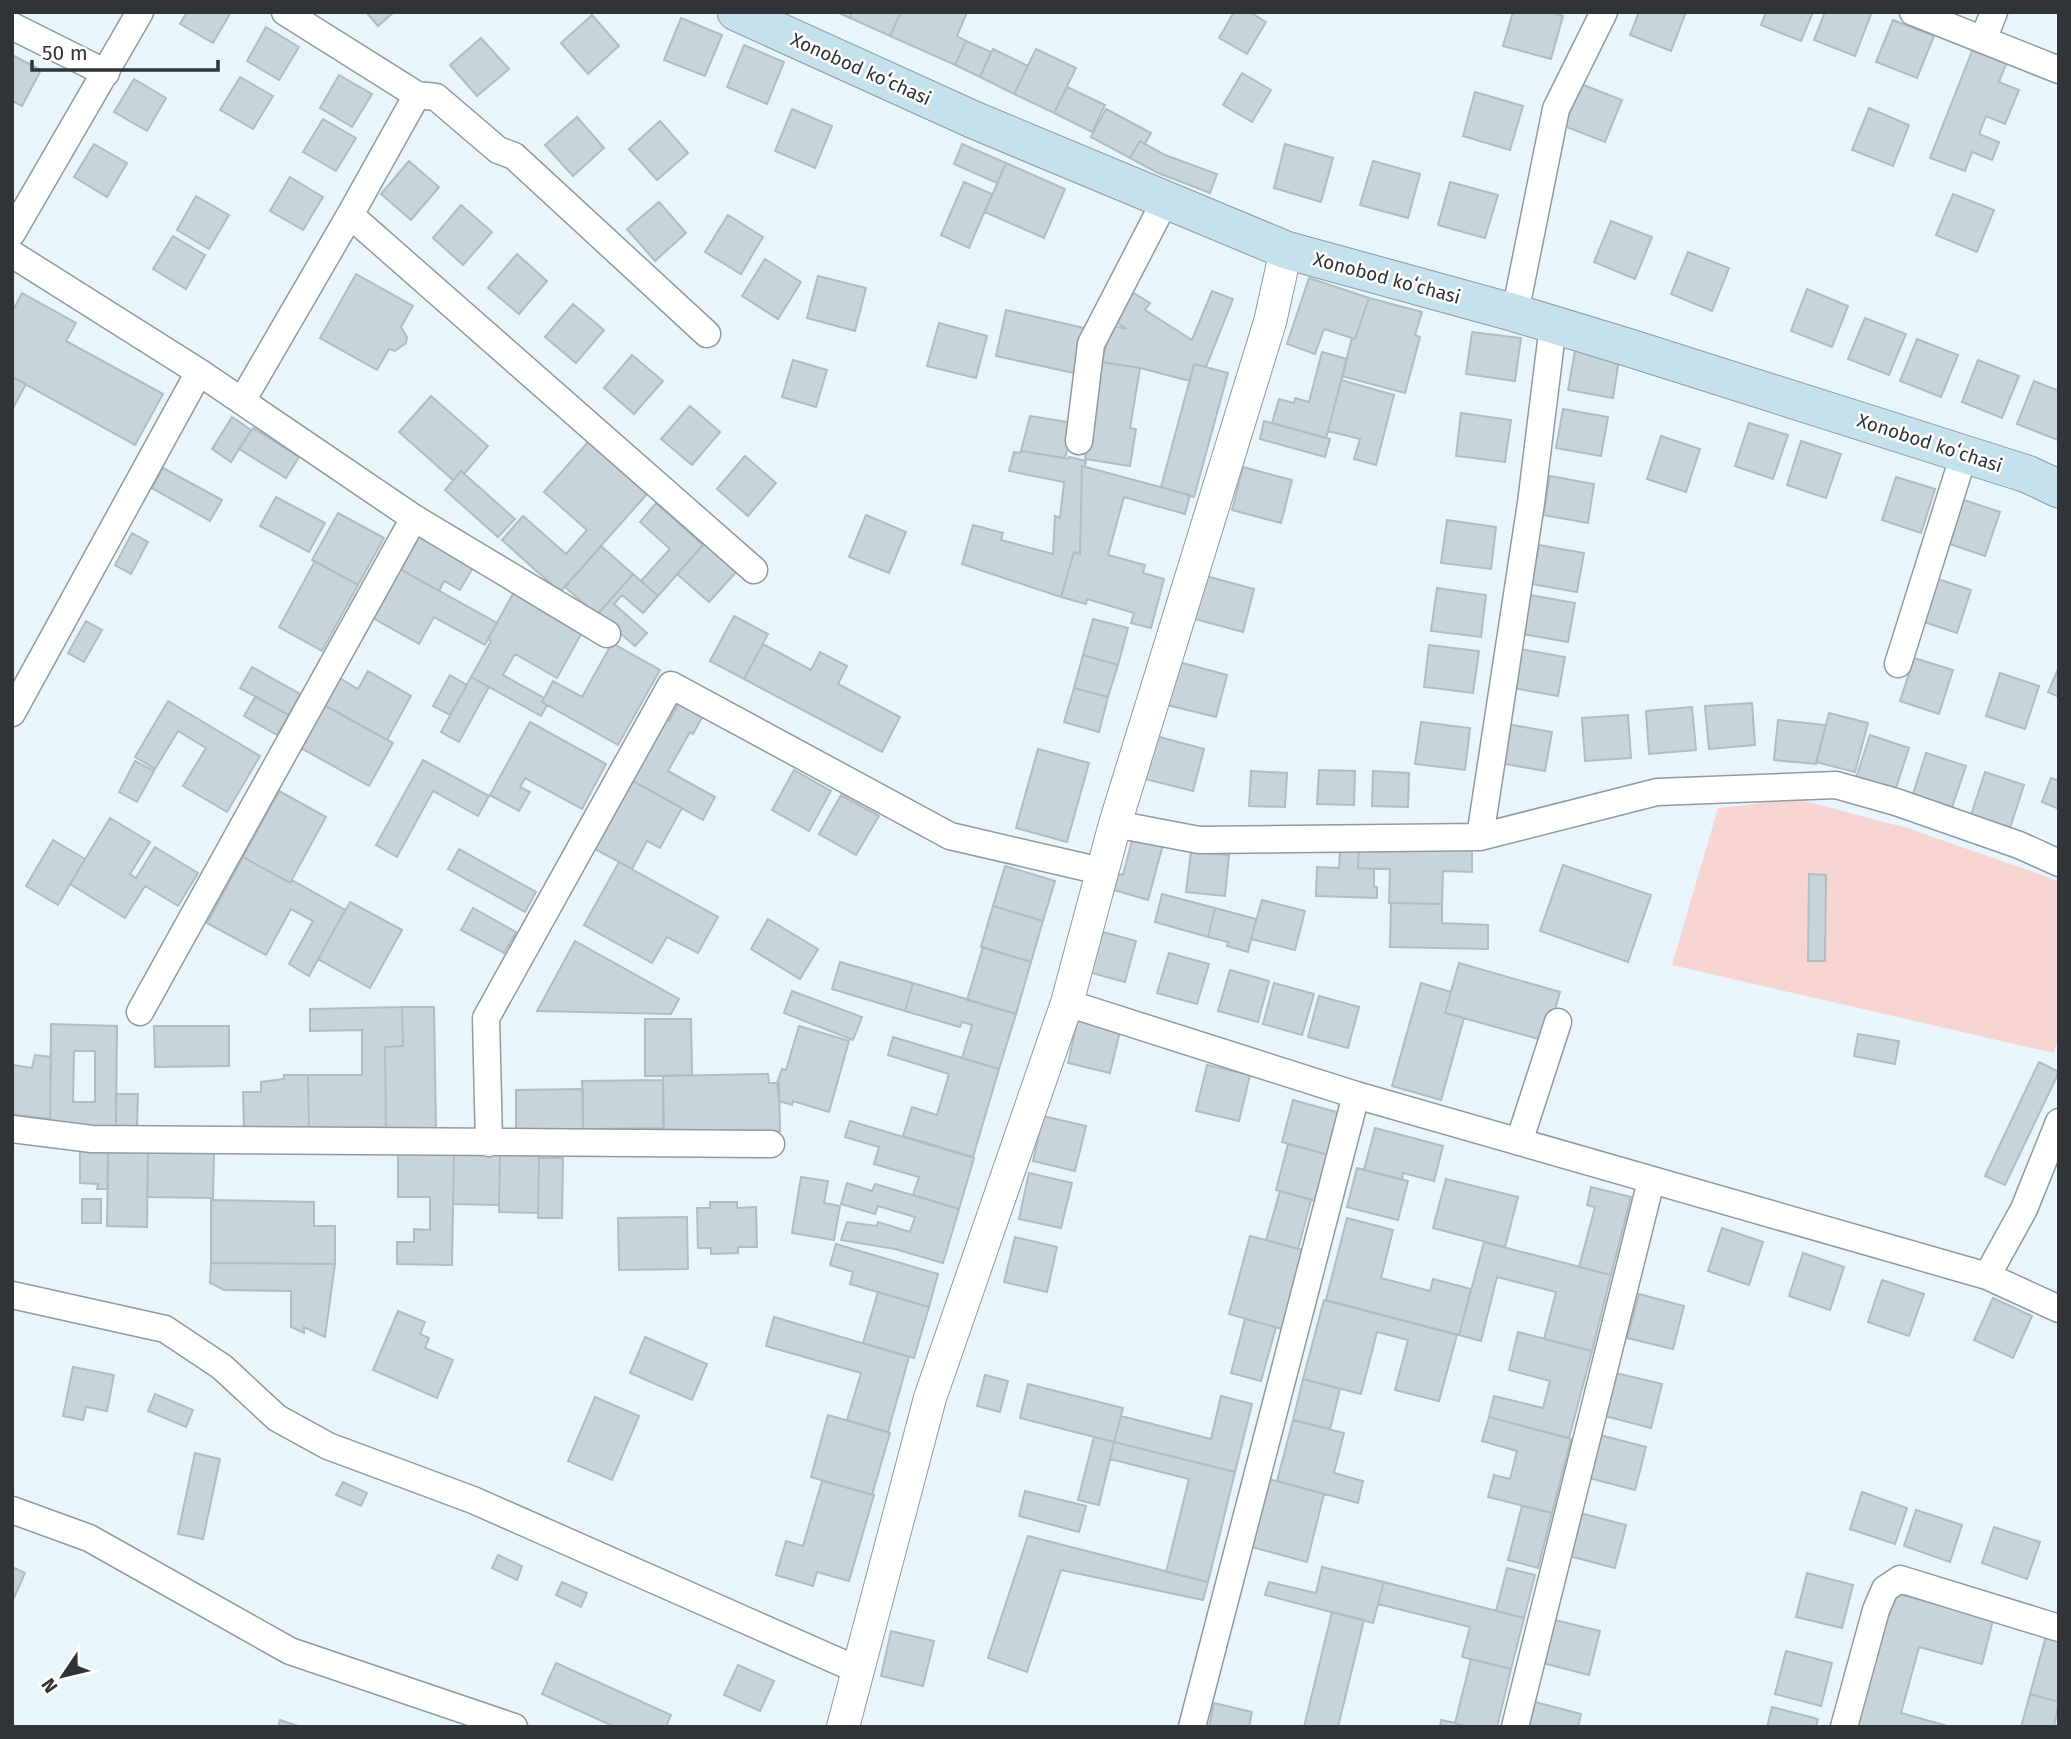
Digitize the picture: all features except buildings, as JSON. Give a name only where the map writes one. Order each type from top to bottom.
[{"type":"main road","name":"Xonobod koʻchasi","points":[[736,12],[974,120],[1286,250],[1553,325],[2027,474],[2059,489]]},
{"type":"street","points":[[12,233],[140,12]]},
{"type":"street","points":[[285,12],[417,95],[436,97],[498,150],[514,156],[707,334]]},
{"type":"street","points":[[1514,313],[1556,109],[1604,12]]},
{"type":"street","points":[[1913,12],[2059,70]]},
{"type":"street","points":[[1983,40],[1994,12]]},
{"type":"street","points":[[12,26],[106,73]]},
{"type":"street","points":[[242,401],[417,95]]},
{"type":"street","points":[[1079,440],[1091,344],[1165,201]]},
{"type":"street","points":[[350,215],[754,570]]},
{"type":"street","points":[[843,1727],[930,1398],[1067,1003],[1115,824],[1270,322],[1286,250]]},
{"type":"street","points":[[12,254],[199,372],[414,518],[607,634]]},
{"type":"street","points":[[1480,837],[1531,503],[1553,325]]},
{"type":"street","points":[[12,713],[199,372]]},
{"type":"street","points":[[1898,664],[1964,454]]},
{"type":"street","points":[[140,1012],[414,518]]},
{"type":"street","points":[[489,1143],[486,1018],[671,685],[950,836],[1101,872]]},
{"type":"street","points":[[1115,824],[1199,840],[1480,837],[1657,792],[1836,785],[1896,802],[2019,845],[2059,863]]},
{"type":"street","points":[[1067,1003],[1356,1095],[1987,1276],[2059,1309]]},
{"type":"street","points":[[1519,1142],[1558,1022]]},
{"type":"street","points":[[1192,1727],[1356,1095]]},
{"type":"street","points":[[1987,1276],[2024,1209],[2059,1122]]},
{"type":"street","points":[[12,1129],[92,1139],[771,1144]]},
{"type":"street","points":[[1515,1727],[1651,1181]]},
{"type":"street","points":[[12,1295],[165,1329],[222,1367],[277,1418],[328,1446],[473,1500],[858,1670]]},
{"type":"street","points":[[12,1510],[89,1538],[290,1651],[514,1727]]},
{"type":"street","points":[[1844,1727],[1876,1610],[1885,1589],[1900,1579],[2059,1628]]},
{"type":"shaded area","points":[[1797,799],[1907,828],[2059,881],[2059,1034],[2054,1053],[1672,965],[1718,808]]}]
